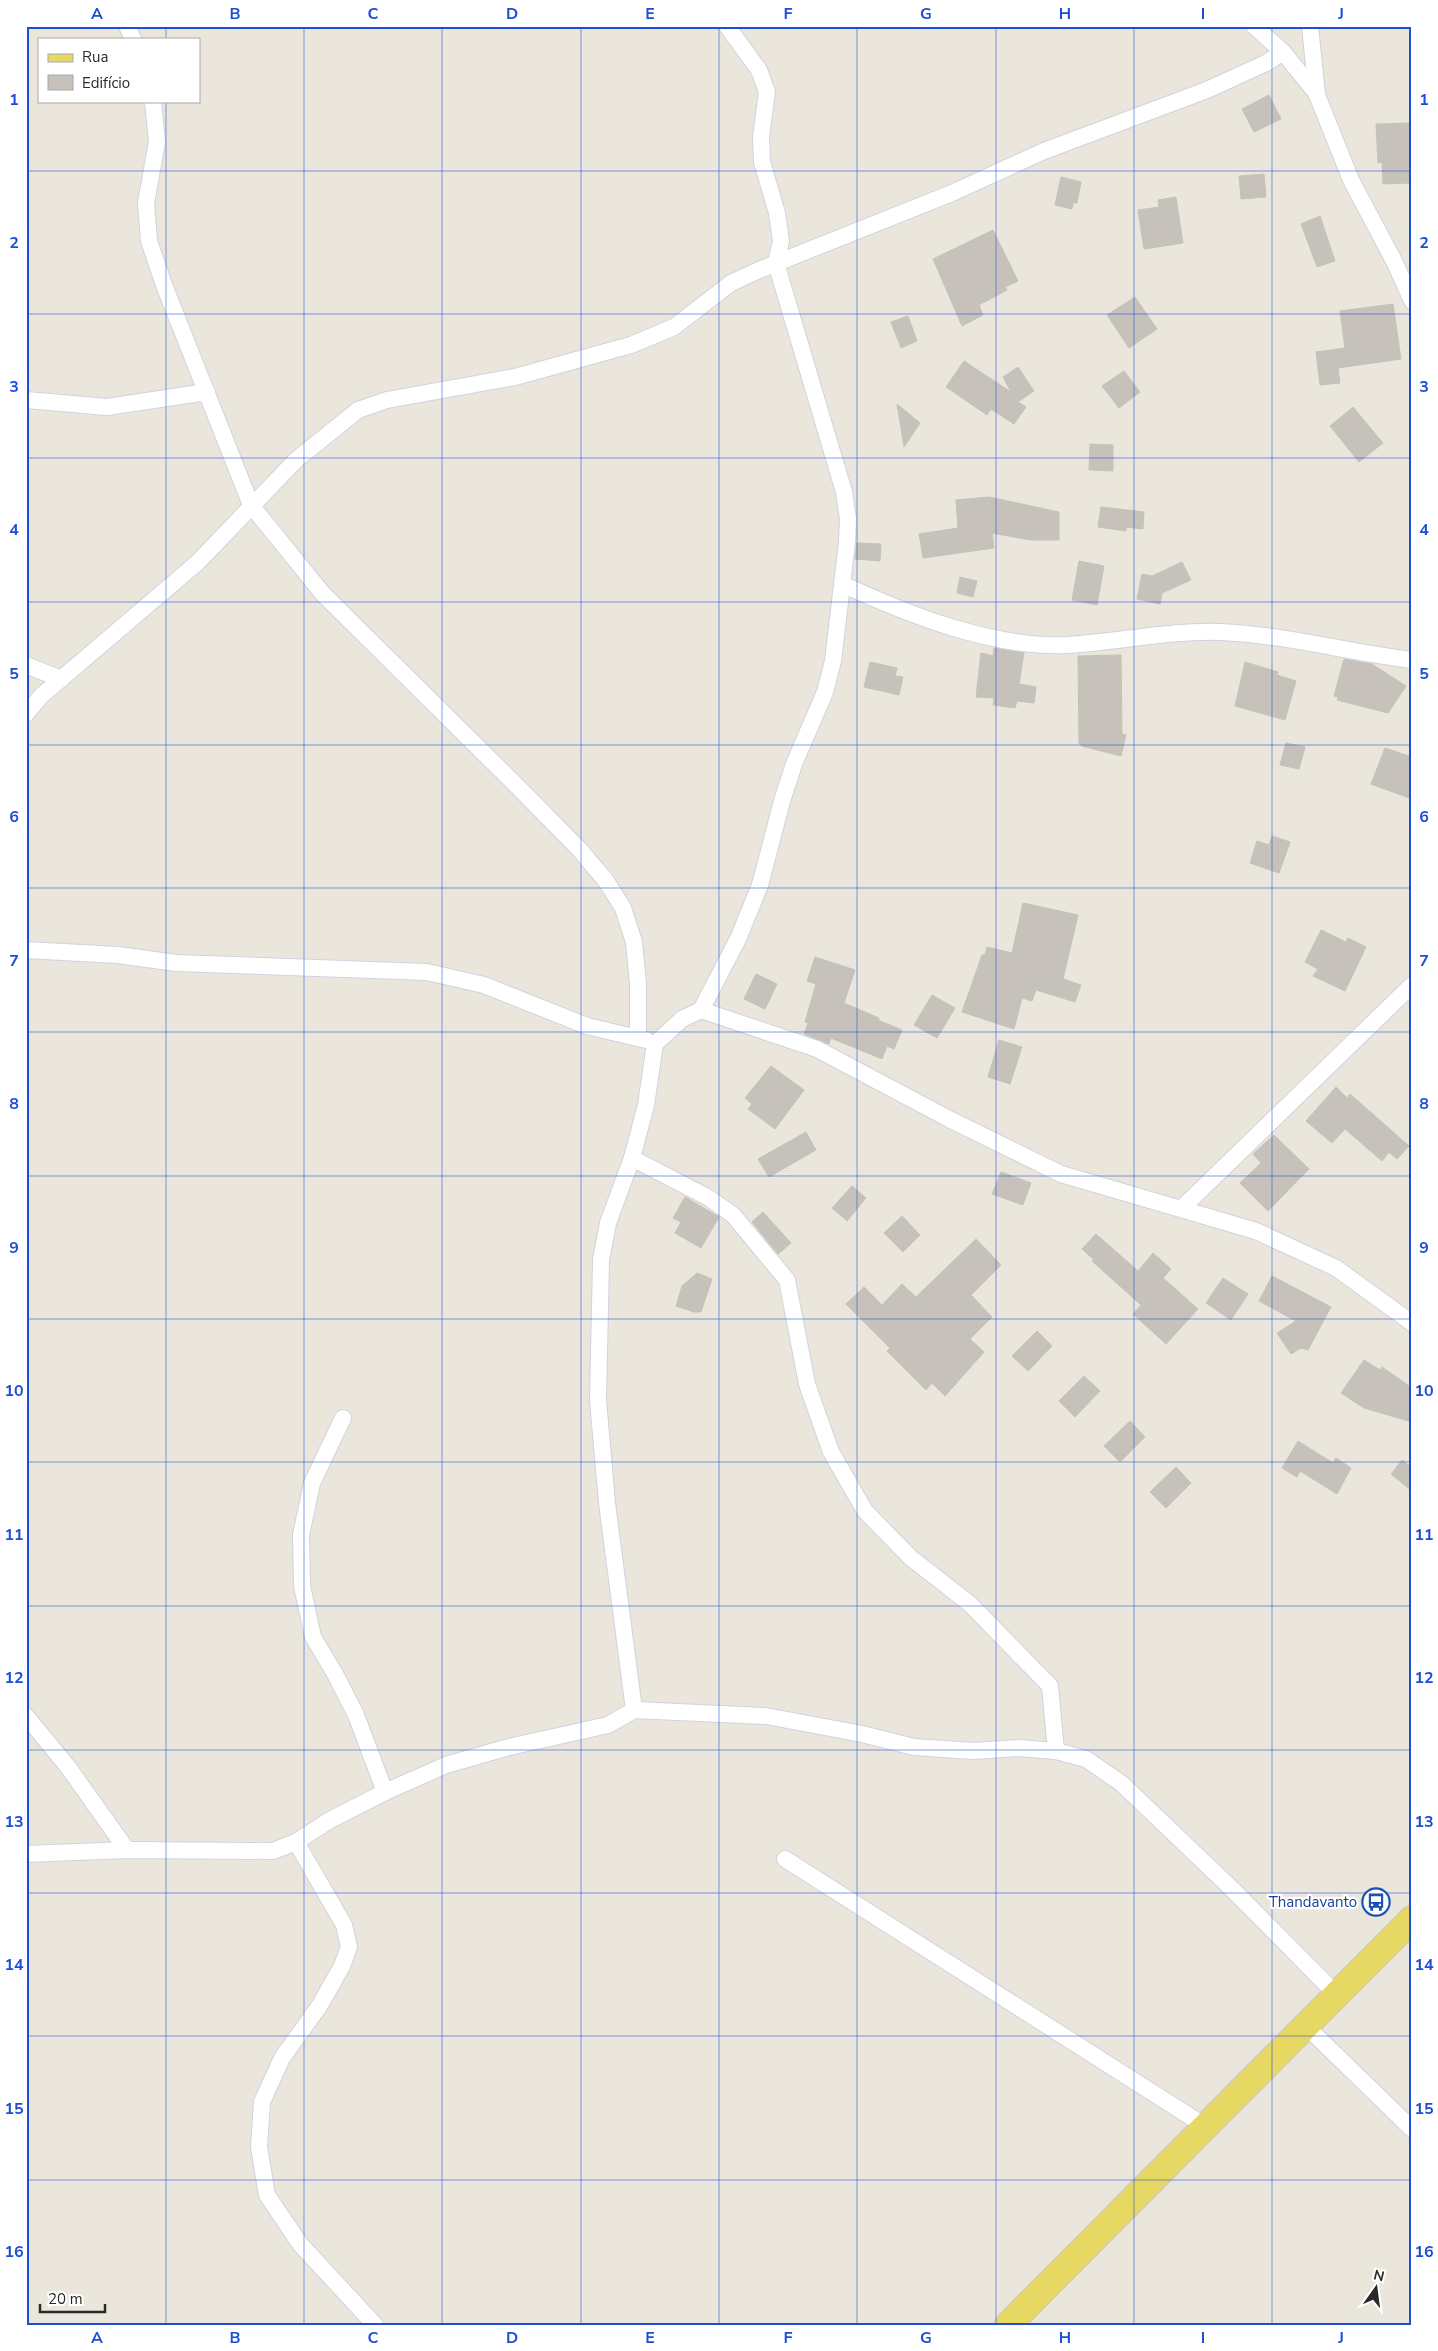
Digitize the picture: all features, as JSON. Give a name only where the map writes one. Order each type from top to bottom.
[{"type":"main road","points":[[1008,2325],[1412,1919]]},
{"type":"street","points":[[127,26],[133,38]]},
{"type":"street","points":[[634,1710],[607,1503],[598,1400],[601,1260],[608,1222],[632,1158],[646,1105],[655,1044],[682,1020],[701,1010],[738,939],[760,885],[782,801],[794,764],[824,692],[833,661],[848,519],[844,492],[776,263],[781,241],[777,213],[762,162],[761,137],[767,92],[759,70],[726,26]]},
{"type":"street","points":[[1254,26],[1283,52],[1317,94]]},
{"type":"street","points":[[1310,26],[1317,94],[1351,180],[1395,263],[1412,301]]},
{"type":"street","points":[[26,714],[41,696],[197,563],[296,460],[358,410],[387,400],[515,377],[631,345],[674,326],[731,283],[776,263],[952,193],[1044,151],[1207,90],[1266,63],[1283,52]]},
{"type":"street","points":[[153,102],[157,142],[146,203],[149,241],[164,285],[251,505],[324,594],[580,850],[606,881],[622,908],[634,942],[638,984],[638,1037]]},
{"type":"street","points":[[26,400],[107,407],[207,392]]},
{"type":"street","points":[[842,584],[892,607],[971,632],[1025,643],[1065,645],[1218,632],[1258,634],[1412,660]]},
{"type":"street","points":[[26,664],[61,679]]},
{"type":"street","points":[[26,950],[118,955],[176,963],[428,972],[484,985],[587,1026],[638,1037],[655,1044]]},
{"type":"street","points":[[1182,1208],[1412,985]]},
{"type":"street","points":[[701,1010],[817,1049],[951,1120],[1061,1174],[1256,1231],[1336,1268],[1412,1323]]},
{"type":"street","points":[[632,1158],[709,1198],[732,1215],[787,1280],[807,1384],[830,1452],[865,1511],[911,1558],[970,1604],[1050,1686],[1056,1751]]},
{"type":"street","points":[[343,1418],[312,1484],[302,1535],[302,1586],[313,1637],[356,1715],[385,1792]]},
{"type":"street","points":[[26,1854],[127,1850],[273,1851],[296,1842],[330,1820],[385,1792],[446,1765],[509,1747],[608,1725],[634,1710],[766,1716],[914,1746],[974,1751],[1018,1748],[1056,1751],[1086,1759],[1121,1783],[1231,1888],[1337,1995]]},
{"type":"street","points":[[26,1716],[68,1767],[127,1850]]},
{"type":"street","points":[[296,1842],[344,1925],[349,1947],[342,1966],[320,2005],[282,2058],[262,2102],[259,2147],[265,2185],[267,2195],[300,2244],[375,2325]]},
{"type":"street","points":[[785,1859],[1205,2126]]},
{"type":"street","points":[[1305,2025],[1412,2129]]},
{"type":"building","points":[[1269,95],[1281,119],[1254,132],[1242,109]]},
{"type":"building","points":[[1412,123],[1412,183],[1383,184],[1382,162],[1378,163],[1376,124]]},
{"type":"building","points":[[1264,174],[1266,197],[1241,199],[1239,176]]},
{"type":"building","points":[[1061,177],[1081,182],[1077,203],[1073,203],[1072,209],[1055,205]]},
{"type":"building","points":[[1176,197],[1183,243],[1144,249],[1138,210],[1159,207],[1158,200]]},
{"type":"building","points":[[1320,216],[1335,261],[1317,267],[1301,224]]},
{"type":"building","points":[[993,230],[1018,281],[1005,287],[1007,290],[979,305],[983,315],[962,326],[933,259]]},
{"type":"building","points":[[1135,297],[1157,329],[1129,348],[1107,315]]},
{"type":"building","points":[[1393,304],[1401,359],[1338,368],[1340,383],[1320,385],[1316,352],[1345,348],[1340,311]]},
{"type":"building","points":[[908,316],[917,341],[901,348],[891,322]]},
{"type":"building","points":[[964,361],[1011,392],[1003,377],[1018,367],[1034,391],[1018,402],[1026,407],[1014,424],[991,409],[987,415],[946,387]]},
{"type":"building","points":[[1124,371],[1140,392],[1119,408],[1102,386]]},
{"type":"building","points":[[897,404],[920,423],[904,447]]},
{"type":"building","points":[[1353,407],[1383,443],[1359,462],[1330,426]]},
{"type":"building","points":[[1090,444],[1113,445],[1113,471],[1089,470]]},
{"type":"building","points":[[989,497],[1059,512],[1059,540],[1030,540],[992,533],[994,548],[923,558],[919,534],[958,528],[956,500]]},
{"type":"building","points":[[1101,507],[1144,512],[1143,529],[1126,527],[1126,531],[1098,527]]},
{"type":"building","points":[[857,543],[881,544],[880,561],[855,559]]},
{"type":"building","points":[[1079,561],[1104,566],[1097,605],[1072,600]]},
{"type":"building","points":[[1182,562],[1191,580],[1162,593],[1160,604],[1137,599],[1142,574],[1152,576]]},
{"type":"building","points":[[960,577],[977,581],[973,597],[957,593]]},
{"type":"building","points":[[994,648],[1024,653],[1019,684],[1036,687],[1034,703],[1017,701],[1015,708],[993,705],[994,698],[976,697],[981,653],[993,656]]},
{"type":"building","points":[[1121,655],[1122,734],[1126,735],[1121,756],[1082,746],[1079,743],[1078,656]]},
{"type":"building","points":[[1344,659],[1372,664],[1406,686],[1388,713],[1337,700],[1338,697],[1334,696]]},
{"type":"building","points":[[870,662],[897,668],[895,676],[903,677],[899,695],[864,687]]},
{"type":"building","points":[[1245,662],[1278,672],[1277,675],[1296,681],[1285,720],[1235,706]]},
{"type":"building","points":[[1286,743],[1305,747],[1299,769],[1280,765]]},
{"type":"building","points":[[1385,748],[1412,757],[1412,799],[1371,784]]},
{"type":"building","points":[[1272,836],[1290,842],[1279,873],[1250,863],[1257,841],[1269,845]]},
{"type":"building","points":[[1023,903],[1078,915],[1063,979],[1081,985],[1075,1002],[1036,990],[1032,1001],[1022,998],[1014,1029],[962,1012],[982,955],[985,955],[987,947],[1012,953]]},
{"type":"building","points":[[1321,930],[1346,942],[1348,938],[1366,947],[1345,991],[1313,976],[1318,969],[1305,962]]},
{"type":"building","points":[[815,957],[855,970],[844,1003],[902,1030],[894,1049],[887,1046],[882,1059],[831,1038],[829,1044],[804,1034],[808,1023],[805,1022],[816,984],[807,981]]},
{"type":"building","points":[[756,974],[777,984],[765,1009],[744,999]]},
{"type":"building","points":[[932,995],[955,1008],[937,1038],[914,1025]]},
{"type":"building","points":[[999,1040],[1022,1047],[1010,1084],[988,1077]]},
{"type":"building","points":[[771,1066],[804,1090],[775,1129],[748,1109],[752,1104],[745,1098]]},
{"type":"building","points":[[1336,1087],[1347,1098],[1350,1094],[1409,1146],[1397,1159],[1389,1152],[1382,1161],[1345,1129],[1332,1143],[1306,1121]]},
{"type":"building","points":[[806,1132],[816,1150],[769,1177],[758,1159]]},
{"type":"building","points":[[1274,1135],[1309,1169],[1268,1211],[1240,1183],[1261,1163],[1253,1154]]},
{"type":"building","points":[[1001,1172],[1031,1183],[1023,1205],[992,1194]]},
{"type":"building","points":[[852,1186],[866,1198],[847,1221],[832,1208]]},
{"type":"building","points":[[685,1197],[719,1217],[701,1248],[675,1233],[681,1222],[673,1218]]},
{"type":"building","points":[[763,1212],[791,1243],[778,1254],[752,1222]]},
{"type":"building","points":[[902,1216],[920,1235],[903,1252],[884,1233]]},
{"type":"building","points":[[1096,1234],[1138,1271],[1153,1253],[1171,1269],[1163,1278],[1198,1309],[1166,1344],[1133,1314],[1141,1305],[1092,1261],[1094,1260],[1082,1249]]},
{"type":"building","points":[[976,1239],[1001,1265],[971,1295],[992,1317],[970,1339],[984,1352],[945,1396],[932,1383],[926,1390],[887,1351],[890,1348],[846,1304],[864,1287],[882,1305],[902,1284],[916,1297]]},
{"type":"building","points":[[697,1273],[712,1279],[701,1312],[694,1312],[676,1306],[682,1286]]},
{"type":"building","points":[[1272,1276],[1331,1307],[1308,1350],[1301,1348],[1291,1354],[1277,1333],[1296,1321],[1259,1301]]},
{"type":"building","points":[[1223,1278],[1248,1294],[1231,1320],[1206,1303]]},
{"type":"building","points":[[1037,1331],[1052,1346],[1028,1371],[1012,1356]]},
{"type":"building","points":[[1364,1360],[1380,1370],[1382,1367],[1412,1388],[1412,1422],[1364,1408],[1341,1393]]},
{"type":"building","points":[[1084,1376],[1100,1391],[1075,1417],[1059,1401]]},
{"type":"building","points":[[1130,1421],[1145,1437],[1120,1462],[1104,1446]]},
{"type":"building","points":[[1298,1441],[1333,1463],[1336,1458],[1351,1468],[1337,1494],[1300,1471],[1297,1477],[1282,1468]]},
{"type":"building","points":[[1402,1460],[1412,1468],[1412,1491],[1391,1474]]},
{"type":"building","points":[[1176,1467],[1191,1483],[1166,1508],[1150,1492]]},
{"type":"place","name":"Thandavanto","points":[[1376,1902]]}]
